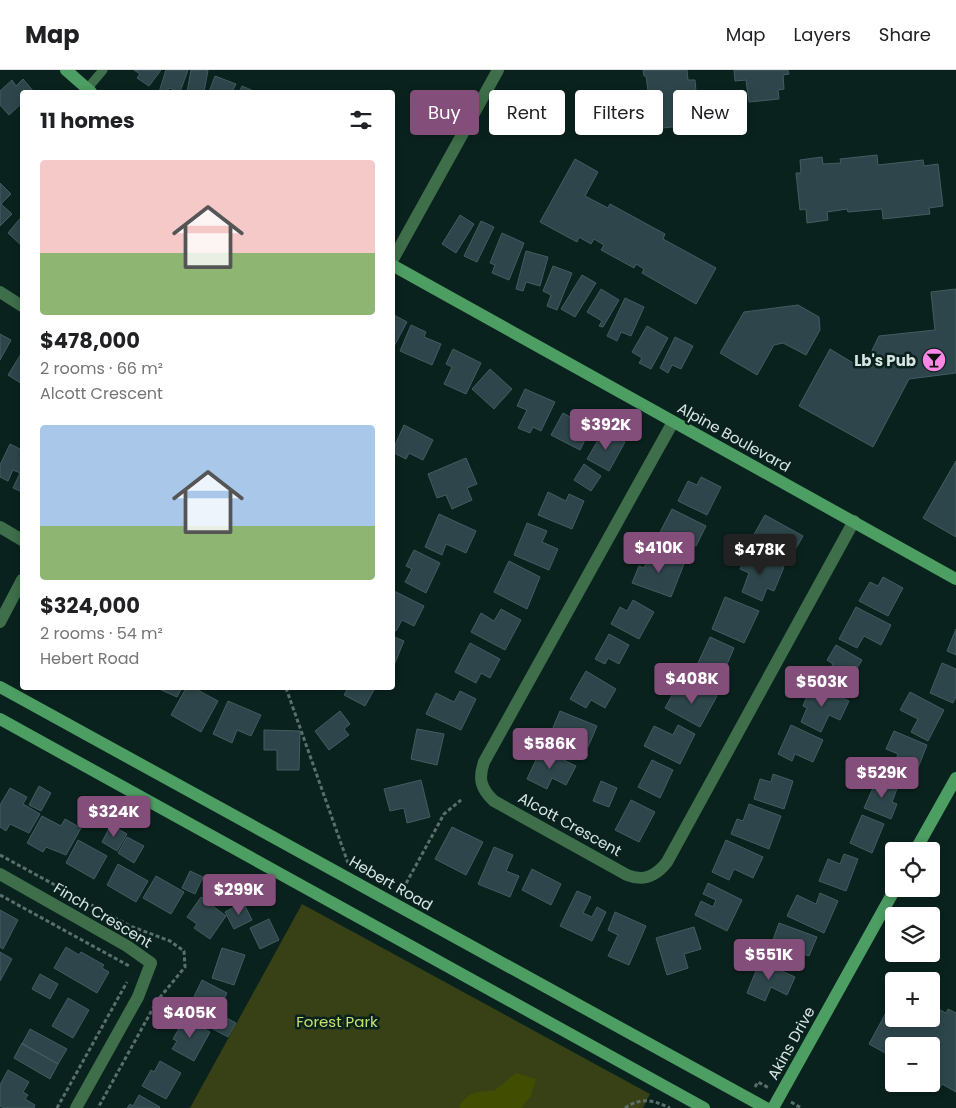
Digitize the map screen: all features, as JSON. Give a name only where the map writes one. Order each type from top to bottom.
[{"type":"main road","points":[[66,70],[88,90]]},
{"type":"main road","name":"Alpine Boulevard","points":[[395,267],[956,579]]},
{"type":"main road","name":"Hebert Road","points":[[0,687],[766,1108]]},
{"type":"main road","points":[[0,719],[704,1108]]},
{"type":"main road","points":[[920,842],[956,778]]},
{"type":"main road","name":"Akins Drive","points":[[774,1108],[891,897]]},
{"type":"street","points":[[395,255],[498,70]]},
{"type":"street","points":[[0,292],[20,305]]},
{"type":"street","name":"Alcott Crescent","points":[[673,422],[484,762],[481,773],[482,786],[494,801],[627,875],[641,878],[654,876],[667,862],[854,521]]},
{"type":"street","points":[[0,527],[20,539]]},
{"type":"street","points":[[0,622],[20,584]]},
{"type":"street","name":"Finch Crescent","points":[[0,874],[127,946],[151,963],[138,997],[76,1108]]},
{"type":"lane","points":[[90,90],[103,70]]},
{"type":"path","points":[[287,690],[348,863]]},
{"type":"path","points":[[403,890],[444,814],[460,800]]},
{"type":"path","points":[[0,855],[130,926],[180,945],[184,951],[185,967],[157,1000],[98,1108]]},
{"type":"path","points":[[0,895],[130,967],[132,973],[57,1108]]},
{"type":"path","points":[[625,1108],[634,1102],[644,1100],[655,1101],[670,1108]]},
{"type":"green space","name":"Forest Park","points":[[302,904],[650,1094],[643,1108],[190,1108]]},
{"type":"green space","points":[[516,1073],[536,1079],[531,1096],[521,1108],[459,1108],[469,1096],[483,1091],[494,1091]]},
{"type":"building","points":[[134,70],[161,70],[149,86],[137,78],[140,74]]},
{"type":"building","points":[[166,70],[188,70],[181,90],[169,88],[168,90],[160,90]]},
{"type":"building","points":[[191,70],[208,70],[204,90],[187,90]]},
{"type":"building","points":[[643,70],[687,70],[688,80],[695,80],[696,90],[673,90],[673,127],[663,128],[663,90],[648,90],[646,76],[644,76]]},
{"type":"building","points":[[734,70],[788,70],[789,74],[783,75],[784,89],[778,90],[779,99],[749,102],[746,80],[735,81]]},
{"type":"building","points":[[215,76],[236,84],[233,90],[210,90]]},
{"type":"building","points":[[23,79],[32,90],[20,90],[20,105],[9,115],[0,105],[0,91],[12,80],[16,86]]},
{"type":"building","points":[[242,86],[251,90],[240,90]]},
{"type":"building","points":[[877,155],[878,165],[923,160],[924,166],[938,164],[943,206],[929,208],[930,214],[883,219],[882,209],[848,212],[847,209],[827,212],[828,220],[807,223],[806,209],[800,210],[796,173],[801,173],[800,160],[822,157],[823,164],[841,163],[840,159]]},
{"type":"building","points":[[575,159],[598,172],[585,196],[608,208],[610,204],[665,234],[663,239],[716,268],[696,304],[642,273],[644,269],[636,264],[634,268],[601,250],[604,245],[594,239],[591,244],[579,237],[577,242],[540,222]]},
{"type":"building","points":[[0,183],[11,194],[1,204],[12,214],[0,226]]},
{"type":"building","points":[[460,215],[474,224],[456,253],[442,244]]},
{"type":"building","points":[[20,218],[20,244],[8,233]]},
{"type":"building","points":[[481,221],[494,227],[477,262],[464,256]]},
{"type":"building","points":[[502,233],[524,243],[509,280],[492,273],[495,265],[490,263]]},
{"type":"building","points":[[526,251],[548,257],[540,286],[526,282],[523,291],[516,289]]},
{"type":"building","points":[[553,266],[572,273],[557,310],[547,306],[551,295],[543,291]]},
{"type":"building","points":[[582,275],[596,283],[575,317],[561,309]]},
{"type":"building","points":[[601,289],[619,300],[603,327],[599,326],[602,321],[587,312]]},
{"type":"building","points":[[956,289],[956,373],[909,379],[873,447],[799,406],[830,349],[863,369],[879,336],[935,330],[931,292]]},
{"type":"building","points":[[625,298],[644,307],[631,336],[621,332],[617,341],[607,336]]},
{"type":"building","points":[[798,305],[819,317],[820,330],[806,355],[783,343],[774,345],[757,375],[720,353],[744,312]]},
{"type":"building","points":[[395,316],[407,322],[395,344]]},
{"type":"building","points":[[411,325],[426,332],[424,337],[441,344],[432,365],[400,351]]},
{"type":"building","points":[[647,326],[668,338],[651,369],[639,363],[642,358],[632,352]]},
{"type":"building","points":[[0,334],[11,340],[0,360]]},
{"type":"building","points":[[675,337],[693,346],[681,369],[672,365],[668,373],[660,368]]},
{"type":"building","points":[[453,349],[481,363],[466,394],[444,384],[452,367],[446,364]]},
{"type":"building","points":[[20,356],[20,383],[8,375]]},
{"type":"building","points":[[490,369],[512,389],[494,409],[472,389]]},
{"type":"building","points":[[525,389],[555,402],[541,431],[533,427],[530,433],[518,428],[527,410],[517,406]]},
{"type":"building","points":[[563,413],[591,428],[580,450],[551,435]]},
{"type":"building","points":[[404,425],[433,440],[423,460],[409,453],[406,459],[395,454],[395,445]]},
{"type":"building","points":[[604,430],[625,442],[609,471],[587,459]]},
{"type":"building","points":[[10,444],[20,449],[20,473],[13,470],[8,481],[0,477],[0,465]]},
{"type":"building","points":[[466,458],[477,484],[467,488],[472,500],[452,509],[446,495],[437,498],[428,474]]},
{"type":"building","points":[[956,461],[956,537],[923,518]]},
{"type":"building","points":[[584,464],[601,476],[591,491],[574,480]]},
{"type":"building","points":[[20,473],[20,491],[13,488]]},
{"type":"building","points":[[701,477],[721,487],[707,515],[678,501],[688,481],[697,485]]},
{"type":"building","points":[[548,492],[566,501],[569,494],[584,501],[572,529],[538,515]]},
{"type":"building","points":[[672,509],[706,526],[696,546],[679,538],[674,549],[656,540]]},
{"type":"building","points":[[439,514],[476,531],[466,553],[446,544],[442,555],[425,547]]},
{"type":"building","points":[[765,515],[803,536],[790,559],[752,538]]},
{"type":"building","points":[[527,523],[547,531],[542,542],[558,549],[549,570],[514,555]]},
{"type":"building","points":[[414,550],[440,563],[426,593],[405,582],[412,569],[406,566]]},
{"type":"building","points":[[651,551],[684,564],[671,597],[632,583],[639,566],[644,568]]},
{"type":"building","points":[[747,552],[784,567],[774,591],[767,588],[762,601],[742,592],[749,573],[740,569]]},
{"type":"building","points":[[509,561],[540,577],[527,609],[494,592]]},
{"type":"building","points":[[883,577],[903,588],[888,616],[859,601],[870,582],[878,586]]},
{"type":"building","points":[[395,592],[424,606],[414,626],[402,620],[396,631]]},
{"type":"building","points":[[725,597],[759,611],[744,643],[712,629]]},
{"type":"building","points":[[633,600],[654,612],[639,639],[611,624],[620,607],[627,611]]},
{"type":"building","points":[[856,607],[891,625],[881,645],[864,636],[857,648],[839,639]]},
{"type":"building","points":[[501,609],[521,620],[505,650],[471,632],[481,613],[494,621]]},
{"type":"building","points":[[956,629],[956,655],[947,651]]},
{"type":"building","points":[[609,634],[629,645],[619,664],[608,658],[605,664],[595,659]]},
{"type":"building","points":[[395,637],[404,641],[395,663]]},
{"type":"building","points":[[710,637],[734,648],[722,676],[697,665]]},
{"type":"building","points":[[470,643],[500,659],[490,678],[481,673],[476,683],[455,672]]},
{"type":"building","points":[[836,645],[862,660],[845,688],[826,676],[833,664],[827,660]]},
{"type":"building","points":[[942,663],[956,669],[956,696],[953,703],[930,693]]},
{"type":"building","points":[[586,671],[616,689],[605,708],[591,700],[586,708],[570,699]]},
{"type":"building","points":[[696,684],[717,696],[700,727],[665,708],[676,688],[690,696]]},
{"type":"building","points":[[812,684],[849,701],[840,720],[829,715],[821,732],[801,722],[807,708],[803,706]]},
{"type":"building","points":[[161,690],[181,690],[177,697]]},
{"type":"building","points":[[185,690],[198,690],[218,701],[201,732],[171,715]]},
{"type":"building","points":[[347,690],[374,690],[365,706],[344,695]]},
{"type":"building","points":[[460,691],[476,699],[461,730],[426,714],[436,693],[454,702]]},
{"type":"building","points":[[910,692],[944,710],[928,741],[911,732],[918,719],[900,710]]},
{"type":"building","points":[[228,701],[261,715],[251,736],[237,730],[232,743],[213,734]]},
{"type":"building","points":[[340,711],[350,724],[344,729],[349,735],[329,750],[315,731]]},
{"type":"building","points":[[560,711],[597,726],[588,747],[569,739],[565,749],[547,742]]},
{"type":"building","points":[[678,725],[695,734],[680,764],[644,746],[654,726],[673,735]]},
{"type":"building","points":[[791,725],[823,740],[813,762],[795,754],[792,761],[778,754]]},
{"type":"building","points":[[417,729],[444,734],[437,765],[411,759]]},
{"type":"building","points":[[264,730],[300,731],[299,770],[277,770],[277,750],[264,750]]},
{"type":"building","points":[[894,731],[927,745],[914,778],[892,769],[898,754],[886,749]]},
{"type":"building","points":[[541,749],[576,766],[566,785],[552,778],[547,789],[527,779]]},
{"type":"building","points":[[652,760],[673,770],[660,798],[638,787]]},
{"type":"building","points":[[773,774],[793,781],[784,809],[754,799],[760,779],[771,782]]},
{"type":"building","points":[[878,777],[898,786],[892,802],[897,804],[891,819],[864,808]]},
{"type":"building","points":[[421,780],[430,817],[407,823],[404,808],[390,811],[384,789]]},
{"type":"building","points":[[601,781],[617,788],[609,807],[593,801]]},
{"type":"building","points":[[39,786],[51,793],[41,811],[29,805]]},
{"type":"building","points":[[10,788],[27,797],[23,804],[40,814],[29,833],[10,824],[6,831],[0,827],[0,805]]},
{"type":"building","points":[[631,800],[655,812],[639,842],[615,830]]},
{"type":"building","points":[[749,804],[781,816],[769,849],[731,834],[737,819],[743,821]]},
{"type":"building","points":[[862,815],[884,824],[872,853],[850,843]]},
{"type":"building","points":[[42,816],[61,826],[65,819],[81,828],[66,855],[46,847],[43,852],[27,843]]},
{"type":"building","points":[[111,825],[127,834],[117,851],[102,842]]},
{"type":"building","points":[[452,827],[483,842],[466,875],[435,859]]},
{"type":"building","points":[[127,837],[144,846],[134,863],[118,853]]},
{"type":"building","points":[[78,840],[107,856],[94,879],[66,863]]},
{"type":"building","points":[[726,840],[763,857],[753,878],[734,869],[729,880],[712,872]]},
{"type":"building","points":[[494,847],[513,855],[506,871],[519,876],[510,897],[478,884]]},
{"type":"building","points":[[844,854],[858,859],[846,891],[819,881],[828,859],[840,864]]},
{"type":"building","points":[[118,864],[148,881],[136,902],[107,885]]},
{"type":"building","points":[[532,869],[561,884],[551,905],[522,890]]},
{"type":"building","points":[[190,871],[203,877],[195,894],[182,888]]},
{"type":"building","points":[[156,876],[184,892],[171,914],[143,898]]},
{"type":"building","points":[[708,883],[742,900],[727,931],[695,915],[701,901],[713,907],[716,900],[703,894]]},
{"type":"building","points":[[577,891],[591,897],[583,913],[592,917],[597,907],[606,912],[592,941],[560,926]]},
{"type":"building","points":[[820,893],[838,901],[824,933],[787,916],[797,895],[816,904]]},
{"type":"building","points":[[201,897],[226,916],[210,939],[194,928],[197,924],[187,917]]},
{"type":"building","points":[[243,902],[252,920],[234,929],[225,912]]},
{"type":"building","points":[[0,910],[18,920],[3,949],[0,947]]},
{"type":"building","points":[[615,912],[646,926],[629,965],[608,956],[618,935],[608,930]]},
{"type":"building","points":[[269,919],[279,940],[260,949],[250,928]]},
{"type":"building","points":[[779,923],[817,937],[809,956],[803,954],[797,970],[774,961],[781,943],[773,940]]},
{"type":"building","points":[[694,927],[701,949],[684,954],[688,968],[667,975],[656,938]]},
{"type":"building","points":[[66,947],[79,955],[81,952],[104,965],[102,968],[109,972],[97,993],[54,968]]},
{"type":"building","points":[[222,948],[245,955],[234,985],[212,978]]},
{"type":"building","points":[[0,952],[12,959],[0,981]]},
{"type":"building","points":[[760,961],[795,977],[787,995],[771,987],[765,1001],[747,993]]},
{"type":"building","points":[[40,974],[58,984],[50,999],[32,989]]},
{"type":"building","points":[[202,980],[227,993],[213,1022],[191,1012],[196,1002],[192,1001]]},
{"type":"building","points":[[68,998],[89,1010],[73,1038],[52,1026]]},
{"type":"building","points":[[948,1009],[956,1013],[956,1092],[942,1084],[940,1087],[940,1037],[885,1037],[885,1053],[869,1044],[885,1015],[885,1027],[940,1027],[940,1010],[946,1013]]},
{"type":"building","points":[[221,1015],[236,1023],[228,1037],[213,1029]]},
{"type":"building","points":[[185,1018],[210,1032],[194,1061],[172,1049],[177,1041],[173,1039]]},
{"type":"building","points":[[30,1029],[67,1049],[58,1064],[22,1044]]},
{"type":"building","points":[[22,1043],[58,1064],[50,1079],[14,1058]]},
{"type":"building","points":[[160,1061],[181,1073],[166,1099],[142,1086],[151,1070],[154,1072]]},
{"type":"building","points":[[8,1070],[29,1082],[23,1092],[28,1095],[25,1099],[35,1105],[34,1108],[4,1108],[0,1106],[0,1085]]},
{"type":"building","points":[[139,1095],[160,1107],[127,1108],[130,1104],[133,1106]]},
{"type":"place","name":"Lb's Pub","points":[[934,360]]}]
